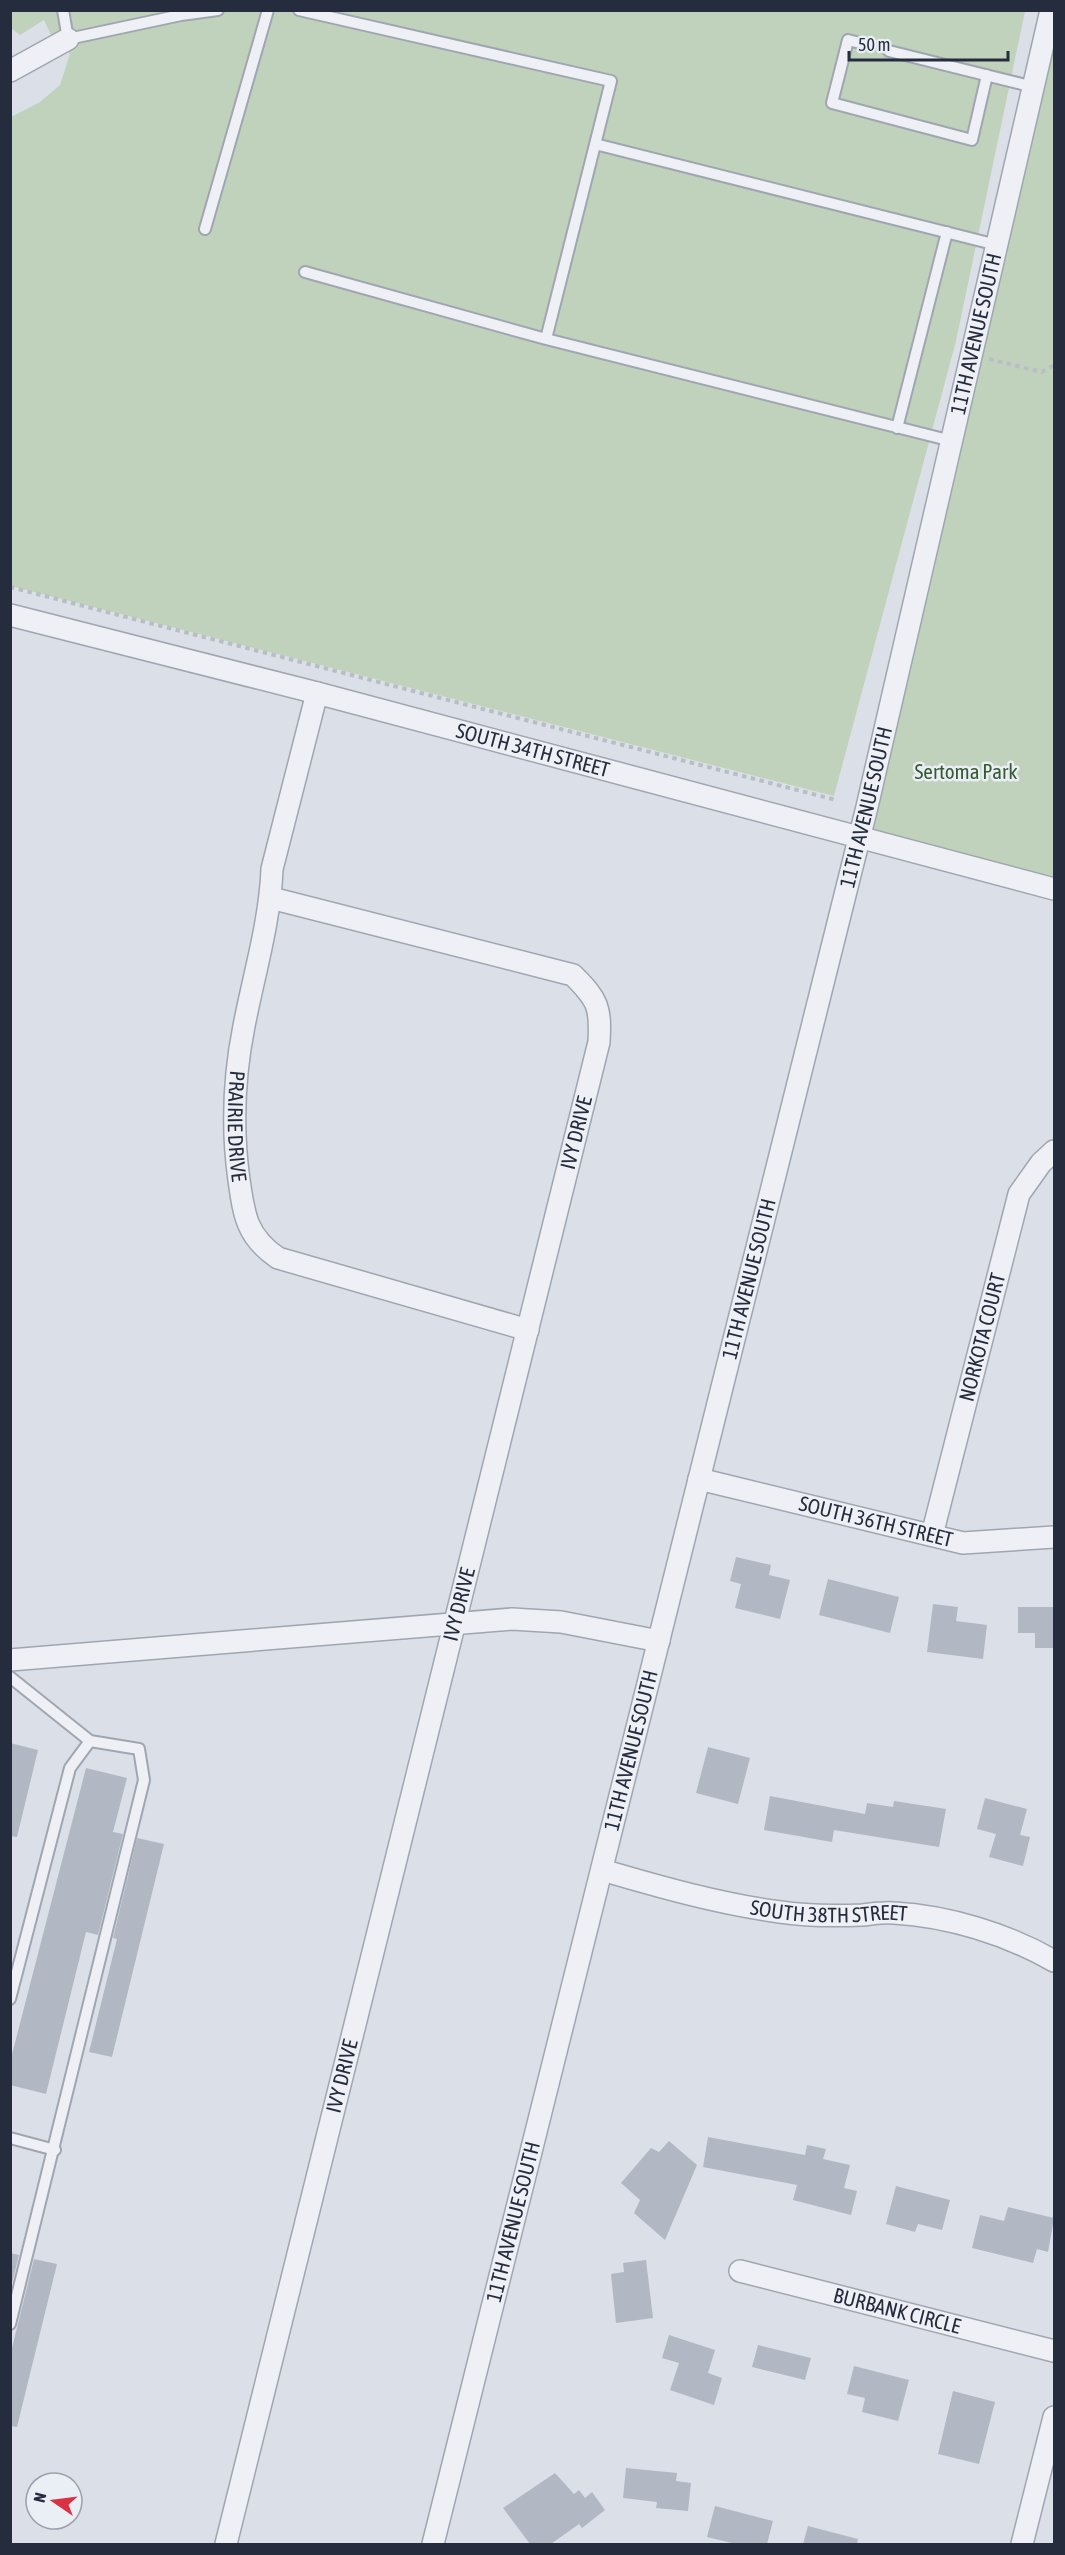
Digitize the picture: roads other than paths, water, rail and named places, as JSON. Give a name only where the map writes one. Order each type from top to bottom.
[{"type":"street","name":"11TH AVENUE SOUTH","points":[[433,2544],[860,839],[1051,10]]},
{"type":"street","points":[[10,70],[68,39]]},
{"type":"street","name":"SOUTH 34TH STREET","points":[[10,615],[317,693],[1054,889]]},
{"type":"street","name":"PRAIRIE DRIVE","points":[[317,693],[272,869],[271,898],[243,1029],[237,1075],[235,1115],[237,1162],[249,1229],[261,1246],[278,1258],[528,1330]]},
{"type":"street","name":"IVY DRIVE","points":[[226,2544],[599,1042],[600,1014],[589,990],[573,975],[271,898]]},
{"type":"street","name":"NORKOTA COURT","points":[[932,1535],[1019,1194],[1041,1163],[1054,1151]]},
{"type":"street","name":"SOUTH 36TH STREET","points":[[699,1479],[963,1543],[1054,1537]]},
{"type":"street","points":[[10,1660],[512,1619],[561,1622],[659,1641]]},
{"type":"street","name":"SOUTH 38TH STREET","points":[[602,1870],[723,1902],[781,1913],[832,1915],[893,1913],[937,1918],[981,1929],[1038,1951],[1054,1961]]},
{"type":"street","name":"BURBANK CIRCLE","points":[[740,2271],[1054,2351]]},
{"type":"street","points":[[1023,2544],[1054,2417]]},
{"type":"lane","points":[[63,10],[68,39],[181,15],[218,10]]},
{"type":"lane","points":[[205,229],[268,10]]},
{"type":"lane","points":[[299,10],[611,81],[546,339]]},
{"type":"lane","points":[[868,45],[848,40],[832,103],[972,140],[987,75]]},
{"type":"lane","points":[[889,51],[1034,87]]},
{"type":"lane","points":[[595,144],[997,245]]},
{"type":"lane","points":[[897,428],[947,232]]},
{"type":"lane","points":[[305,272],[546,339],[952,441]]},
{"type":"lane","points":[[10,1677],[90,1741],[139,1749],[144,1780],[55,2150],[10,2324]]},
{"type":"lane","points":[[10,1999],[69,1768],[90,1741]]},
{"type":"lane","points":[[10,2138],[55,2150]]},
{"type":"park label","name":"Sertoma Park","points":[[966,772]]}]
